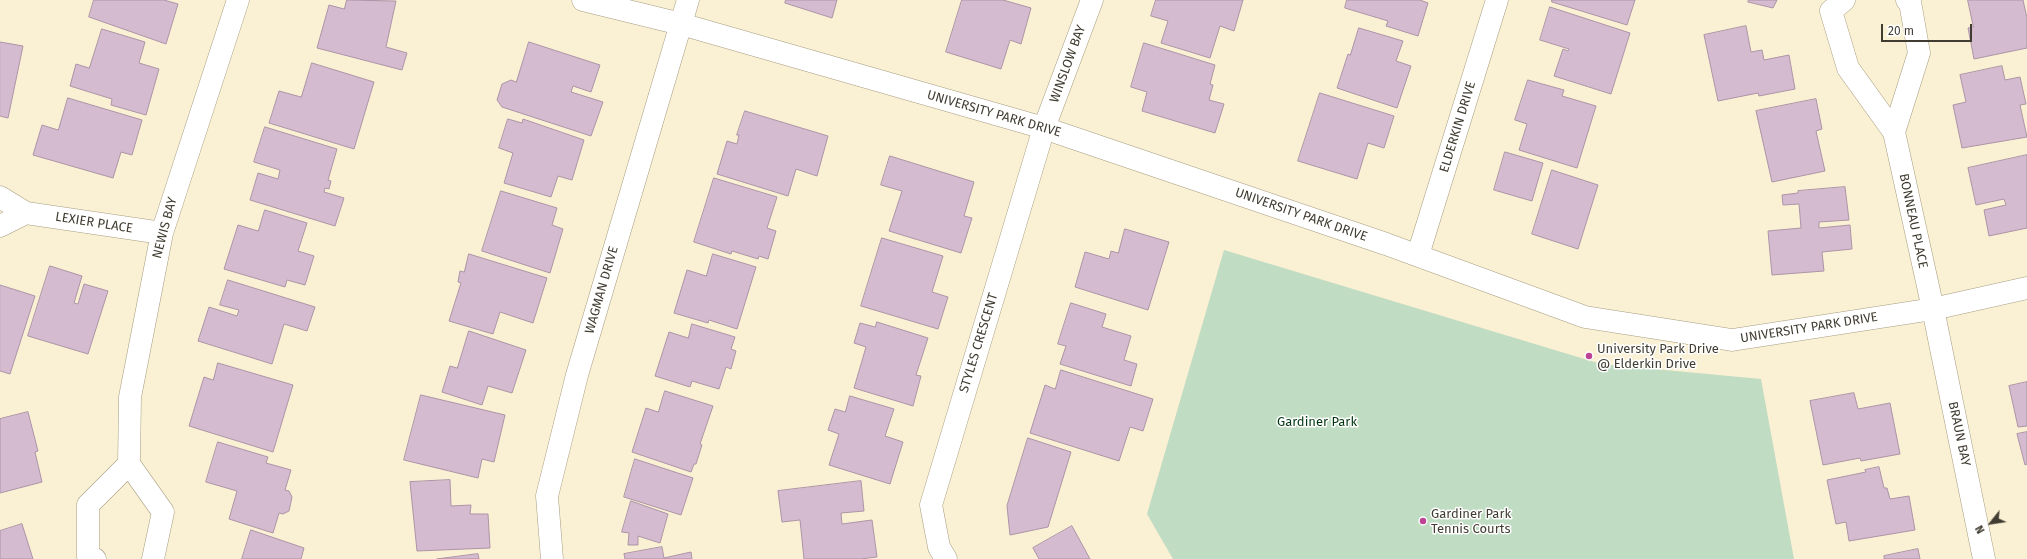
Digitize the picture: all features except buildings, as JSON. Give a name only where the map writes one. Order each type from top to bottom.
[{"type":"street","name":"NEWIS BAY","points":[[129,464],[130,397],[162,233],[238,0]]},
{"type":"street","name":"UNIVERSITY PARK DRIVE","points":[[583,0],[681,24],[1044,128],[1418,255],[1585,317],[1732,340],[1933,309],[2027,288]]},
{"type":"street","name":"WAGMAN DRIVE","points":[[552,559],[547,496],[577,374],[688,0]]},
{"type":"street","name":"WINSLOW BAY","points":[[1044,128],[1092,0]]},
{"type":"street","name":"ELDERKIN DRIVE","points":[[1418,255],[1497,0]]},
{"type":"street","name":"BONNEAU PLACE","points":[[1844,0],[1831,11],[1848,68],[1894,132],[1933,309]]},
{"type":"street","name":"BONNEAU PLACE","points":[[1894,132],[1919,53],[1910,2],[1907,0]]},
{"type":"street","name":"STYLES CRESCENT","points":[[946,559],[939,547],[931,505],[1044,128]]},
{"type":"street","name":"LEXIER PLACE","points":[[0,196],[26,213],[162,233]]},
{"type":"street","points":[[0,226],[26,213]]},
{"type":"street","name":"BRAUN BAY","points":[[1933,309],[1984,559]]},
{"type":"street","points":[[95,559],[88,556],[88,505],[129,464],[163,512],[153,559]]},
{"type":"green space","name":"Gardiner Park","points":[[1224,250],[1601,364],[1761,379],[1794,559],[1173,559],[1147,514]]},
{"type":"place","name":"University Park Drive @ Elderkin Drive","points":[[1589,356]]},
{"type":"place","name":"Gardiner Park Tennis Courts","points":[[1423,521]]}]
